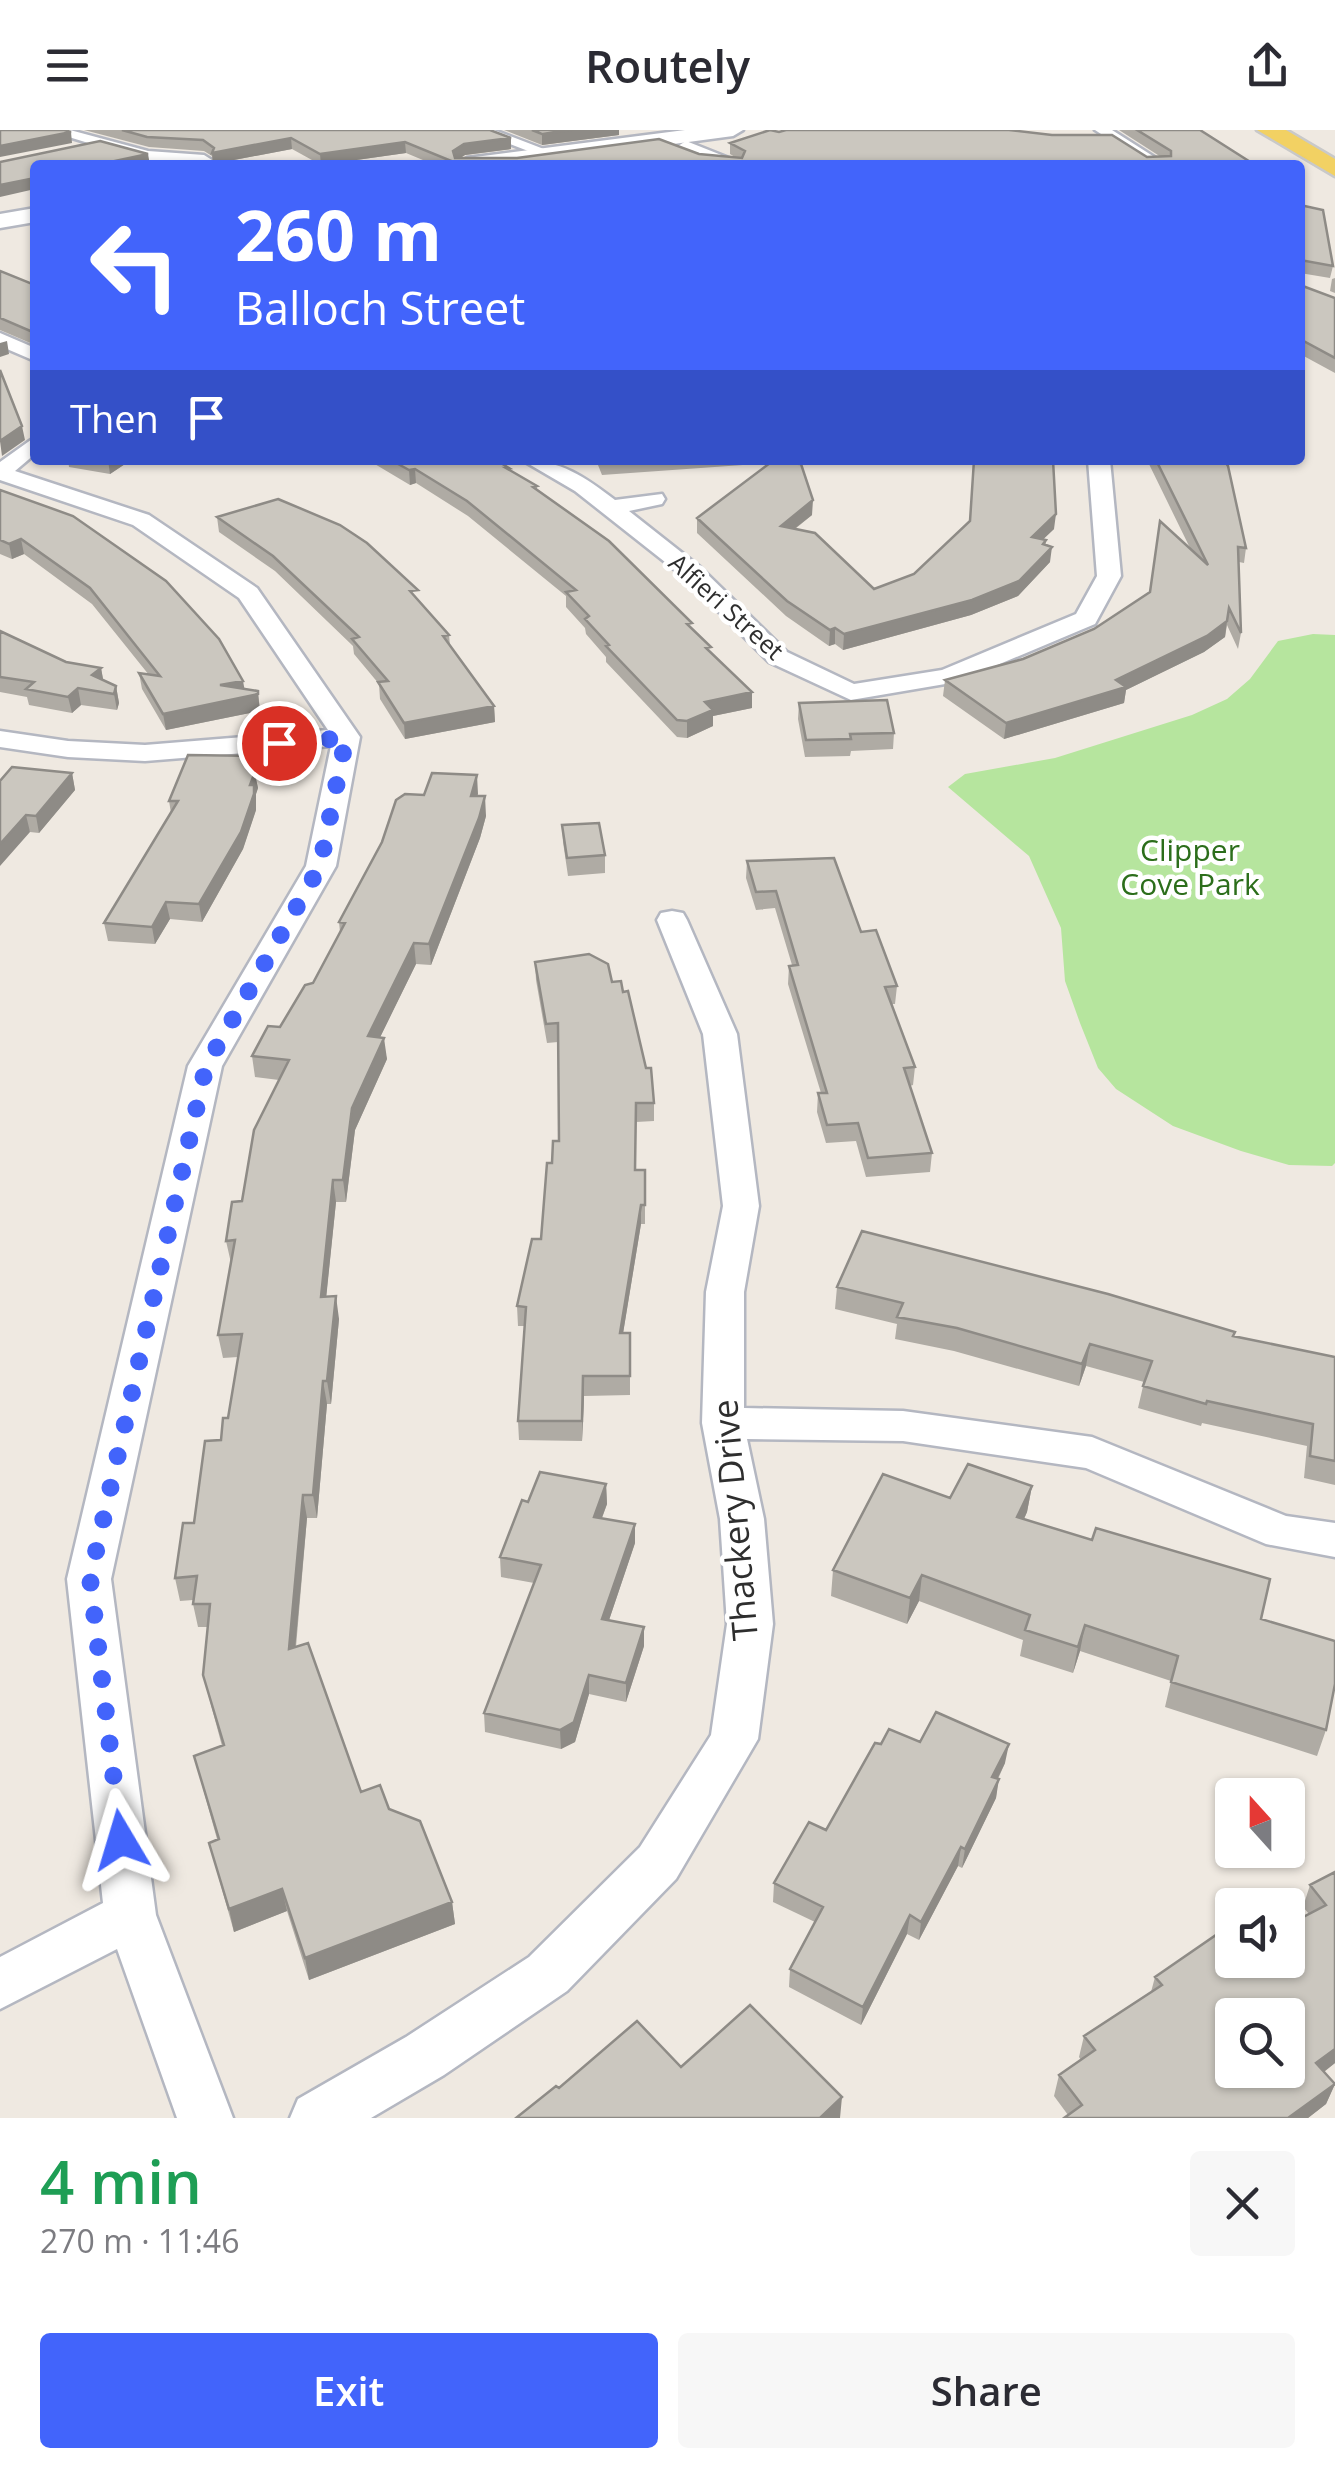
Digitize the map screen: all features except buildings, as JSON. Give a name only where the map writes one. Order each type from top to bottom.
[{"type":"main road","points":[[515,160],[734,130]]},
{"type":"main road","points":[[1261,139],[1277,160]]},
{"type":"main road","points":[[1261,139],[1335,168]]},
{"type":"main road","points":[[0,221],[30,217]]},
{"type":"street","points":[[53,130],[101,146],[184,160]]},
{"type":"street","points":[[480,130],[554,156]]},
{"type":"street","points":[[1084,138],[1109,134],[1151,160]]},
{"type":"street","points":[[68,153],[101,146]]},
{"type":"street","points":[[686,146],[721,160]]},
{"type":"street","points":[[147,156],[148,160]]},
{"type":"street","points":[[0,339],[30,353]]},
{"type":"street","points":[[0,473],[30,447]]},
{"type":"street","name":"Alfieri Street","points":[[543,465],[583,486],[692,572],[778,656],[851,692],[948,677],[1086,619],[1109,576],[1099,465]]},
{"type":"street","points":[[0,473],[141,520],[248,593],[346,738],[320,866],[206,1066],[90,1578],[130,1916],[205,2118]]},
{"type":"street","points":[[611,508],[654,499]]},
{"type":"street","points":[[0,739],[68,749],[145,753],[346,738]]},
{"type":"street","name":"Thackery Drive","points":[[318,2118],[425,2056],[548,1974],[658,1863],[734,1738],[750,1624],[742,1519],[723,1423],[725,1292],[741,1206],[720,1034],[672,920]]},
{"type":"street","points":[[723,1423],[903,1426],[1092,1454],[1281,1532],[1335,1540]]},
{"type":"street","points":[[0,1984],[130,1916]]},
{"type":"green space","name":"Clipper Cove Park","points":[[1313,634],[1335,635],[1332,1166],[1289,1165],[1241,1151],[1173,1126],[1116,1089],[1098,1068],[1080,1023],[1065,981],[1061,928],[1029,856],[948,787],[965,774],[1055,758],[1192,715],[1227,699],[1250,679],[1278,641]]},
{"type":"route","points":[[121,1840],[90,1578],[206,1066],[320,866],[346,738],[279,743]]}]
